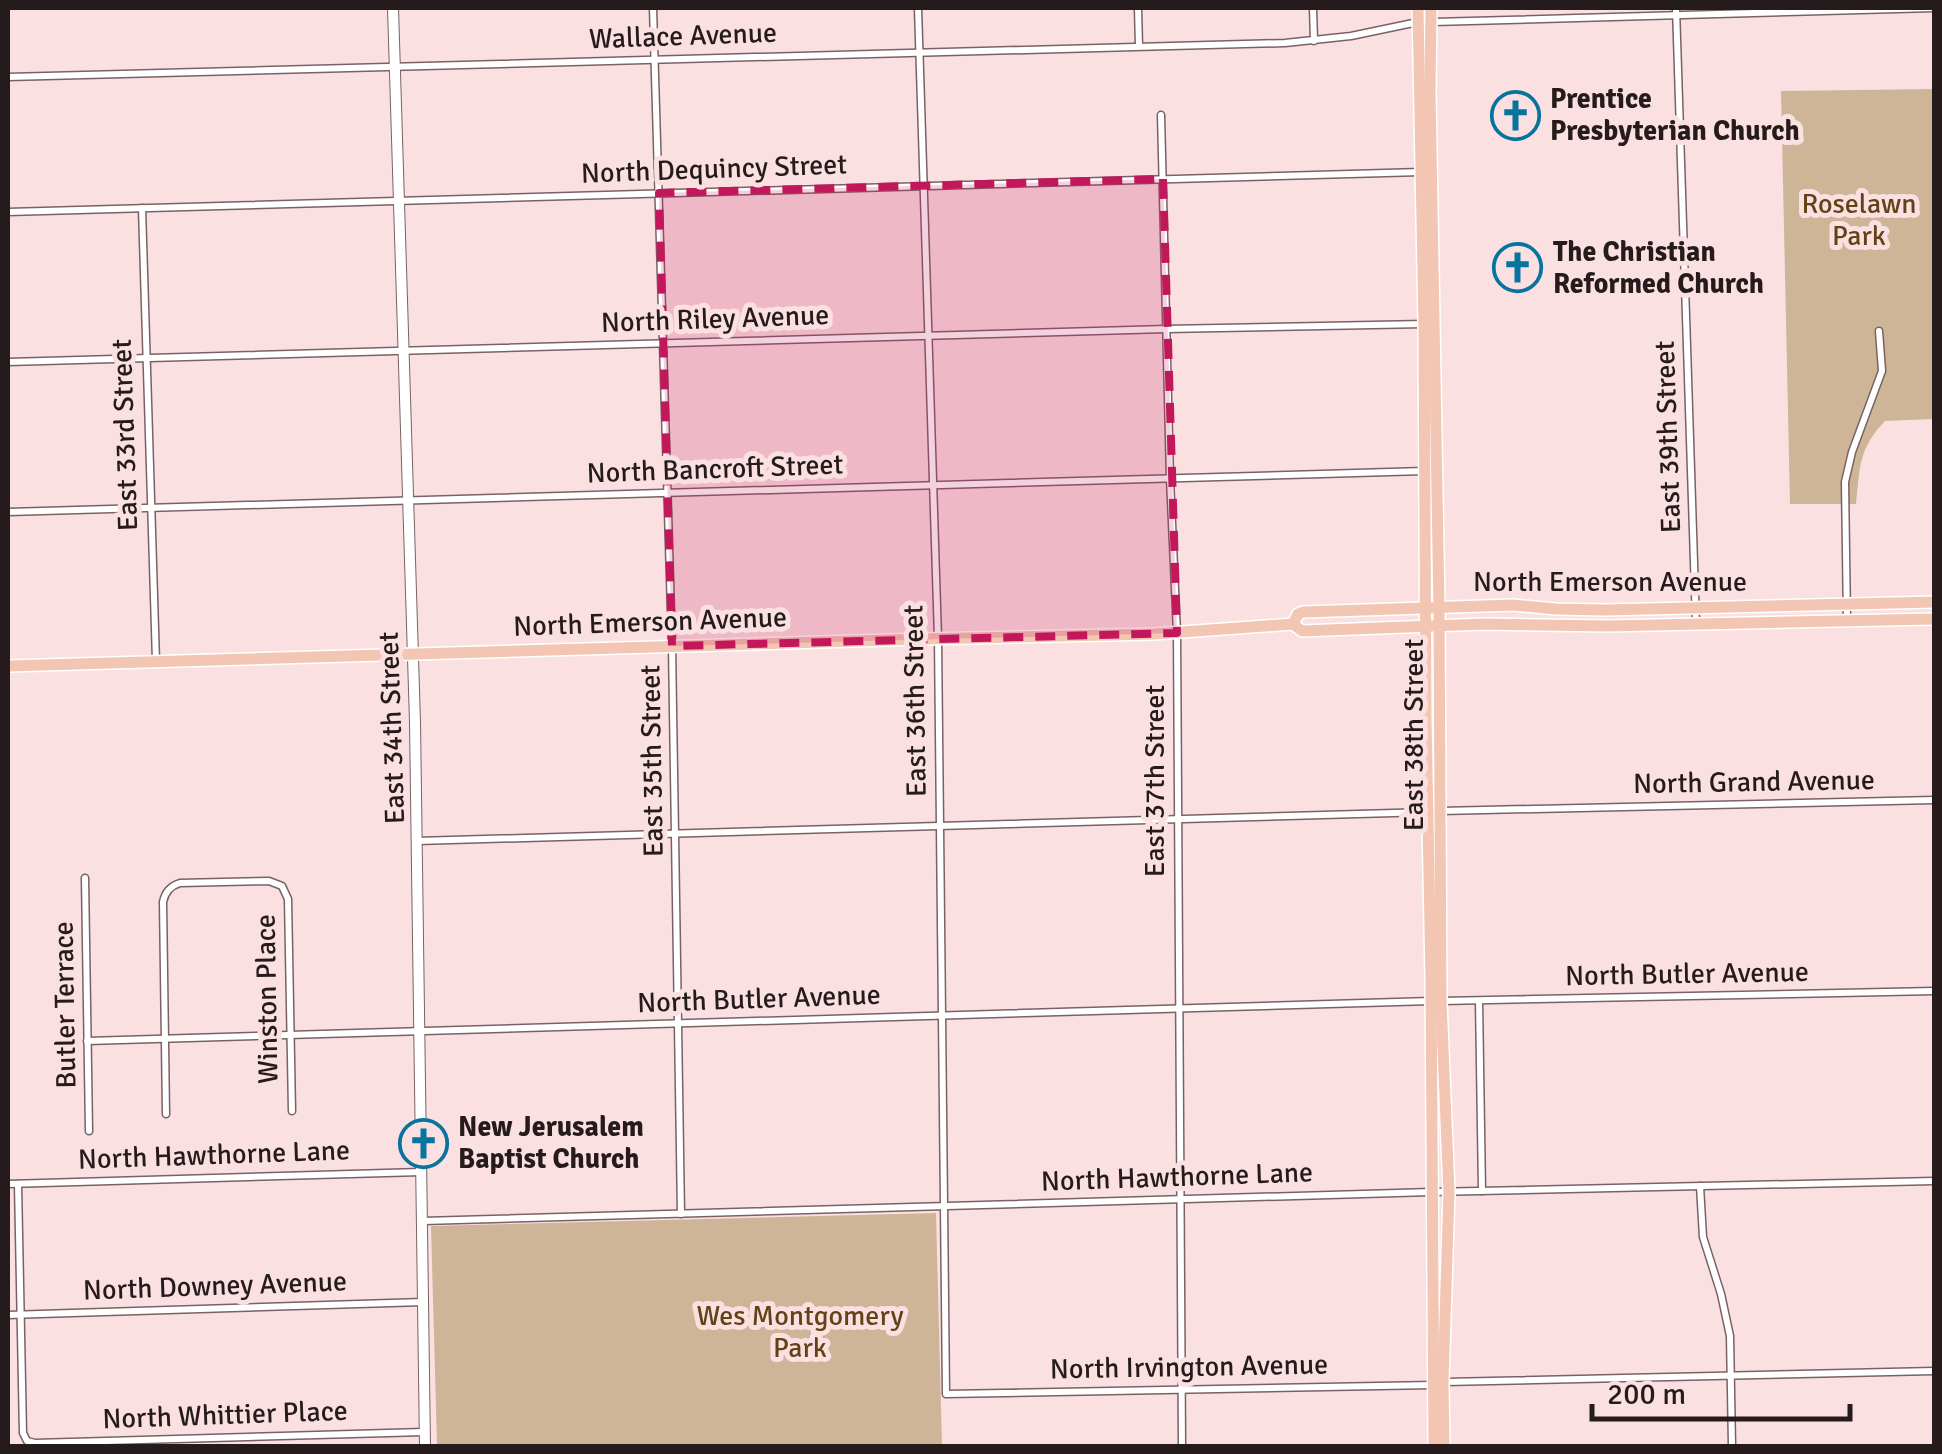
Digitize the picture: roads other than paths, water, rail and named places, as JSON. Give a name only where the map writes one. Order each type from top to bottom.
[{"type":"main road","name":"East 34th Street","points":[[393,8],[417,841],[426,1446]]},
{"type":"main road","name":"East 38th Street","points":[[1418,8],[1425,22],[1430,111],[1436,1001],[1431,1192],[1444,1446]]},
{"type":"main road","name":"East 38th Street","points":[[1431,8],[1425,22],[1421,172],[1424,471],[1432,607]]},
{"type":"main road","name":"North Emerson Avenue","points":[[1293,624],[1303,612],[1432,607],[1513,605],[1588,610],[1934,602]]},
{"type":"main road","name":"North Emerson Avenue","points":[[8,666],[1177,633],[1293,624],[1302,632],[1432,626],[1934,619]]},
{"type":"main road","name":"East 38th Street","points":[[1434,1446],[1449,1192],[1436,1001]]},
{"type":"street","name":"East 35th Street","points":[[653,8],[672,646],[681,1214]]},
{"type":"street","name":"East 36th Street","points":[[918,8],[938,638],[946,1394]]},
{"type":"street","points":[[1138,8],[1139,46]]},
{"type":"street","points":[[1313,8],[1314,41]]},
{"type":"street","points":[[1460,8],[1461,21]]},
{"type":"street","name":"Wallace Avenue","points":[[8,77],[1314,41],[1425,22],[1677,12],[1934,8]]},
{"type":"street","name":"East 39th Street","points":[[1677,12],[1696,624]]},
{"type":"street","name":"East 37th Street","points":[[1161,115],[1177,633],[1182,1446]]},
{"type":"street","name":"North Dequincy Street","points":[[8,212],[1421,172]]},
{"type":"street","name":"East 33rd Street","points":[[142,208],[156,662]]},
{"type":"street","name":"North Riley Avenue","points":[[8,362],[1424,324]]},
{"type":"street","points":[[1847,621],[1845,482],[1882,371],[1879,332]]},
{"type":"street","name":"North Bancroft Street","points":[[8,512],[1424,471]]},
{"type":"street","name":"North Grand Avenue","points":[[417,841],[1934,800]]},
{"type":"street","name":"Butler Terrace","points":[[85,878],[89,1132]]},
{"type":"street","name":"Winston Place","points":[[164,1038],[163,902],[170,888],[183,883],[269,880],[283,888],[288,899],[292,1111]]},
{"type":"street","name":"North Butler Avenue","points":[[88,1040],[1436,1001],[1934,991]]},
{"type":"street","points":[[1479,1001],[1482,1191]]},
{"type":"street","points":[[164,1038],[166,1114]]},
{"type":"street","name":"North Hawthorne Lane","points":[[8,1184],[421,1172]]},
{"type":"street","name":"North Hawthorne Lane","points":[[422,1221],[1934,1181]]},
{"type":"street","points":[[18,1184],[21,1314]]},
{"type":"street","points":[[1700,1186],[1704,1237],[1730,1336],[1732,1446]]},
{"type":"street","name":"North Downey Avenue","points":[[8,1314],[423,1302]]},
{"type":"street","name":"North Whittier Place","points":[[21,1314],[23,1433],[27,1441],[425,1432]]},
{"type":"street","name":"North Irvington Avenue","points":[[946,1394],[1934,1372]]},
{"type":"place","name":"Prentice Presbyterian Church","points":[[1515,115]]},
{"type":"place","name":"The Christian Reformed Church","points":[[1518,268]]},
{"type":"place","name":"New Jerusalem Baptist Church","points":[[423,1143]]},
{"type":"park label","name":"Roselawn Park","points":[[1859,220]]},
{"type":"park label","name":"Wes Montgomery Park","points":[[800,1332]]}]
